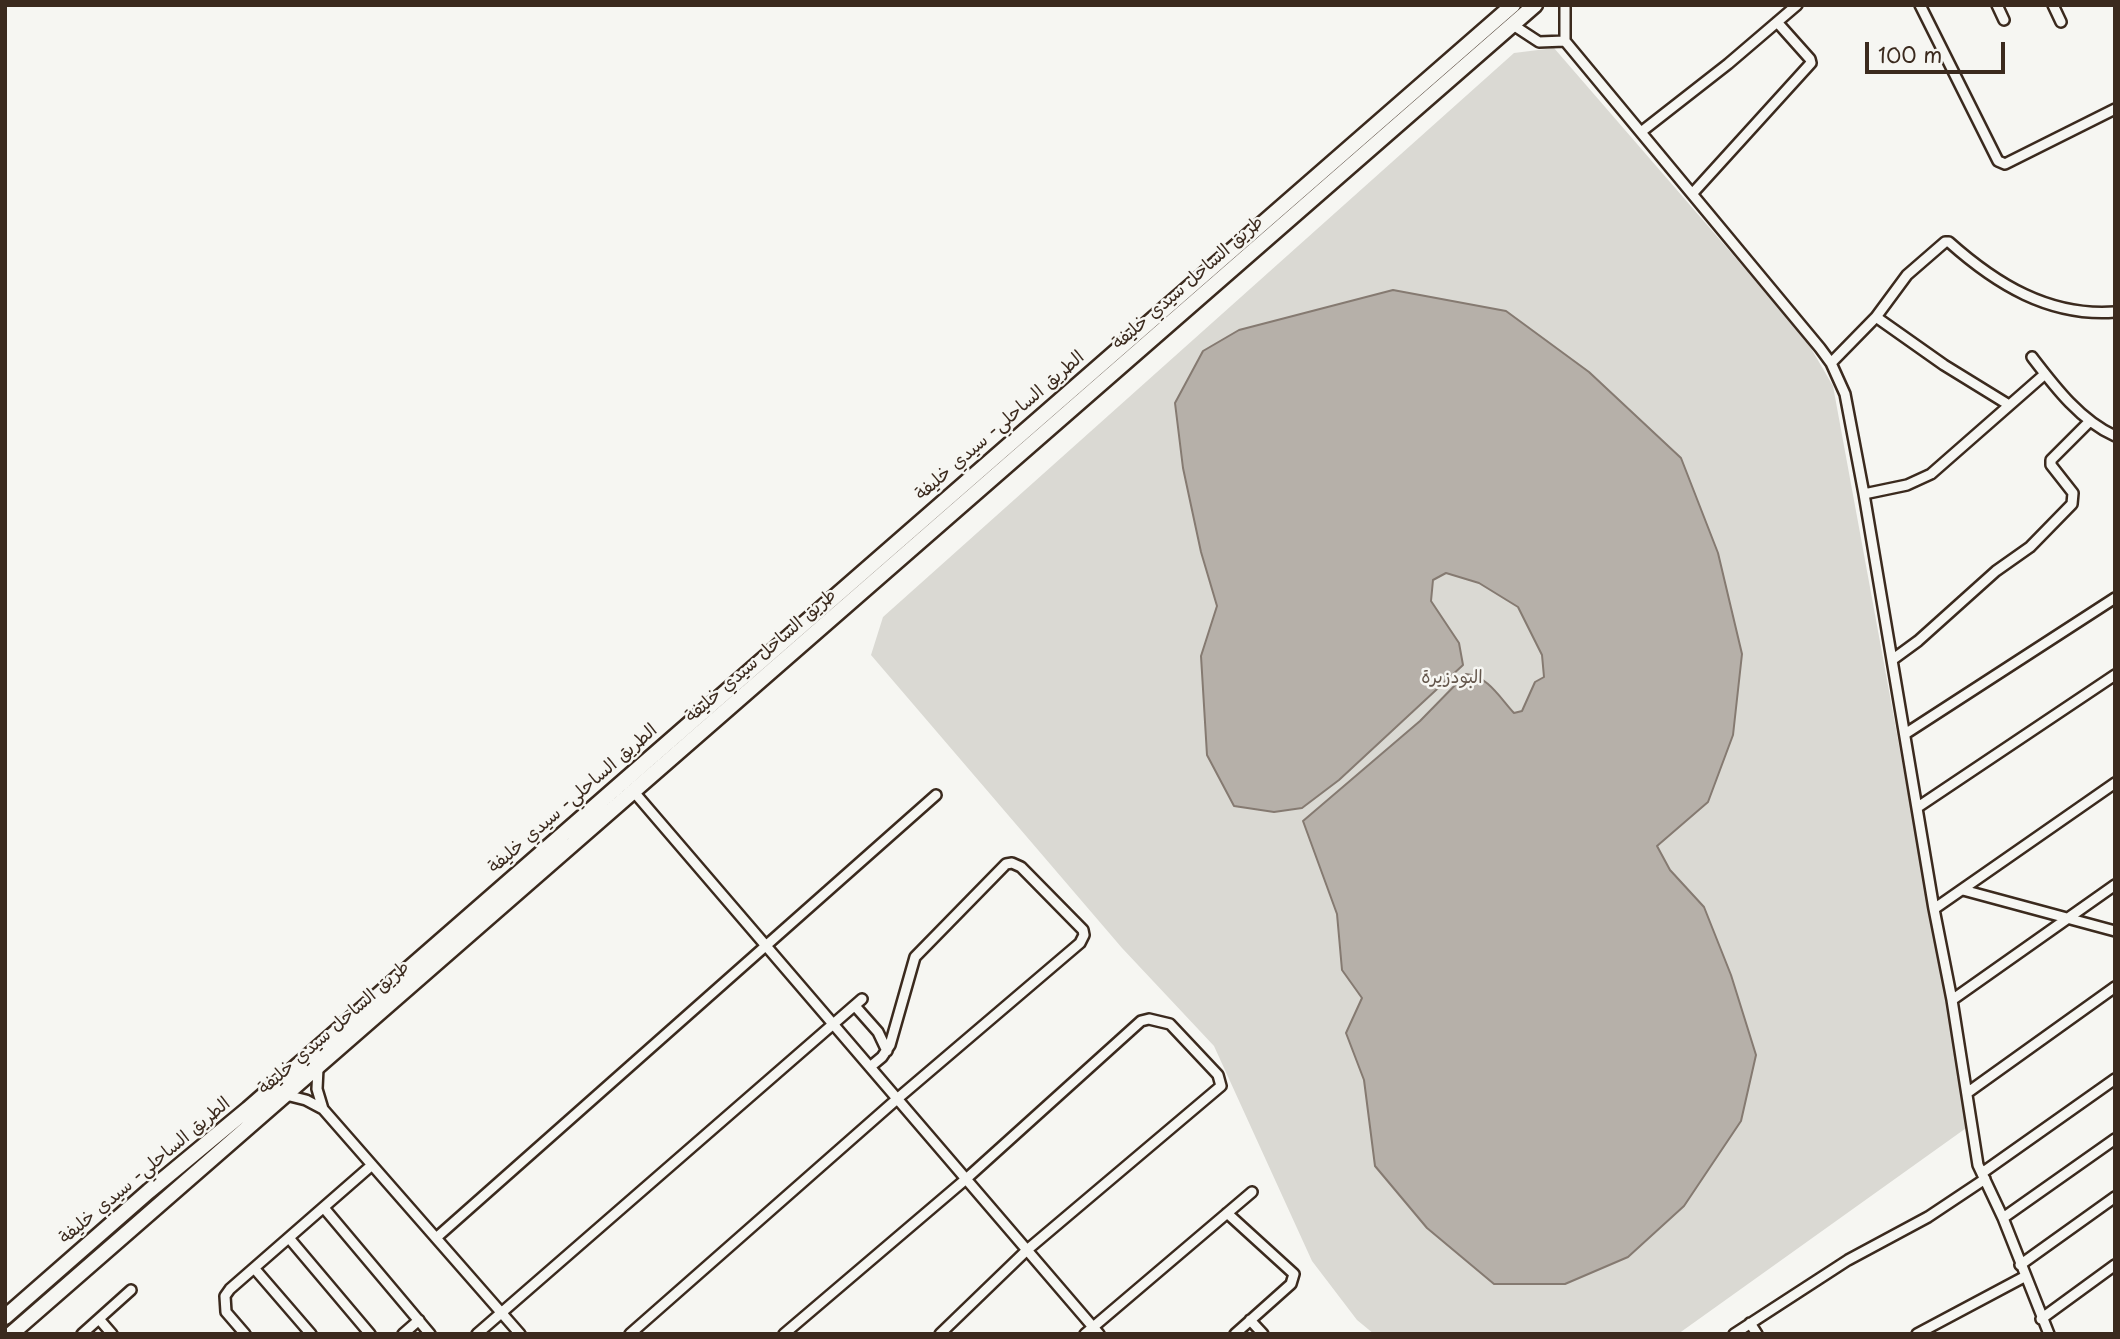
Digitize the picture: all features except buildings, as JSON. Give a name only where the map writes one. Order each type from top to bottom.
[{"type":"highway","name":"الطريق الساحلي- سيدي خليفة","points":[[5,1317],[248,1109],[1513,5]]},
{"type":"highway","name":"طريق الساحل سيدي خليفة","points":[[11,1334],[1535,5]]},
{"type":"highway","points":[[708,707],[718,718]]},
{"type":"street","points":[[1565,5],[1565,41],[1831,363],[1845,394],[1952,1000],[1977,1157],[2049,1334]]},
{"type":"street","points":[[1640,132],[1797,5]]},
{"type":"street","points":[[1920,5],[1998,161],[2002,164],[2115,109]]},
{"type":"street","points":[[1997,5],[2004,20]]},
{"type":"street","points":[[2053,5],[2061,22]]},
{"type":"street","points":[[1692,194],[1811,63],[1777,22]]},
{"type":"street","points":[[1513,25],[1539,42],[1565,41]]},
{"type":"street","points":[[1831,363],[1876,317],[1907,275],[1945,242],[1949,242],[2000,283],[2020,293],[2072,309],[2099,313],[2115,312]]},
{"type":"street","points":[[1876,317],[1944,365],[2009,404]]},
{"type":"street","points":[[2032,357],[2090,421],[2115,436]]},
{"type":"street","points":[[1864,494],[1907,485],[1931,474],[2045,374]]},
{"type":"street","points":[[1892,660],[1918,642],[1996,571],[2031,547],[2072,504],[2073,493],[2051,465],[2051,460],[2090,421]]},
{"type":"street","points":[[1905,734],[2115,598]]},
{"type":"street","points":[[1917,807],[2115,675]]},
{"type":"street","points":[[1934,909],[2115,783]]},
{"type":"street","points":[[634,792],[1096,1330]]},
{"type":"street","points":[[436,1238],[936,795]]},
{"type":"street","points":[[630,1334],[897,1099],[1080,943],[1083,930],[1021,867],[1012,863],[1006,864],[915,957],[887,1052],[870,1067]]},
{"type":"street","points":[[1952,1000],[2115,885]]},
{"type":"street","points":[[1963,890],[2115,931]]},
{"type":"street","points":[[1967,1093],[2115,988]]},
{"type":"street","points":[[477,1334],[858,1002],[878,1032],[887,1052]]},
{"type":"street","points":[[784,1334],[966,1179],[1140,1021],[1149,1019],[1170,1024],[1218,1075],[1220,1086],[1027,1251],[940,1334]]},
{"type":"street","points":[[318,1068],[317,1089],[323,1109]]},
{"type":"street","points":[[1734,1334],[1848,1260],[1966,1193],[1983,1176],[2115,1080]]},
{"type":"street","points":[[286,1095],[306,1100],[323,1109],[520,1334]]},
{"type":"street","points":[[2003,1218],[2115,1139]]},
{"type":"street","points":[[245,1334],[226,1312],[224,1305],[230,1289],[372,1165]]},
{"type":"street","points":[[1085,1334],[1096,1330],[1252,1192]]},
{"type":"street","points":[[2020,1265],[2115,1197]]},
{"type":"street","points":[[324,1208],[429,1334]]},
{"type":"street","points":[[1227,1213],[1294,1274],[1291,1284],[1235,1334]]},
{"type":"street","points":[[289,1238],[370,1334]]},
{"type":"street","points":[[2041,1319],[2115,1265]]},
{"type":"street","points":[[254,1268],[311,1334]]},
{"type":"street","points":[[1917,1334],[2024,1277]]},
{"type":"street","points":[[82,1334],[131,1290]]},
{"type":"street","points":[[99,1319],[112,1334]]},
{"type":"street","points":[[403,1334],[419,1320]]},
{"type":"street","points":[[1250,1320],[1264,1334]]},
{"type":"street","points":[[1750,1323],[1757,1334]]},
{"type":"green space","name":"البودزيرة","points":[[1554,48],[1805,338],[1833,386],[1969,1126],[1678,1334],[1374,1334],[1357,1320],[1312,1261],[1214,1046],[1122,948],[871,655],[883,617],[1514,53]]},
{"type":"shaded area","points":[[1393,290],[1506,311],[1589,372],[1681,458],[1718,553],[1742,654],[1733,735],[1708,802],[1657,846],[1670,870],[1704,907],[1731,975],[1756,1055],[1741,1121],[1684,1206],[1628,1257],[1565,1284],[1494,1284],[1427,1228],[1375,1166],[1364,1080],[1346,1033],[1362,998],[1342,970],[1337,914],[1303,821],[1420,721],[1466,674],[1487,683],[1514,713],[1522,711],[1535,682],[1544,677],[1542,655],[1518,607],[1479,583],[1446,573],[1433,580],[1431,601],[1459,643],[1463,665],[1339,780],[1302,808],[1274,812],[1234,806],[1207,755],[1201,656],[1217,606],[1201,552],[1183,468],[1175,403],[1203,351],[1239,330]]}]
